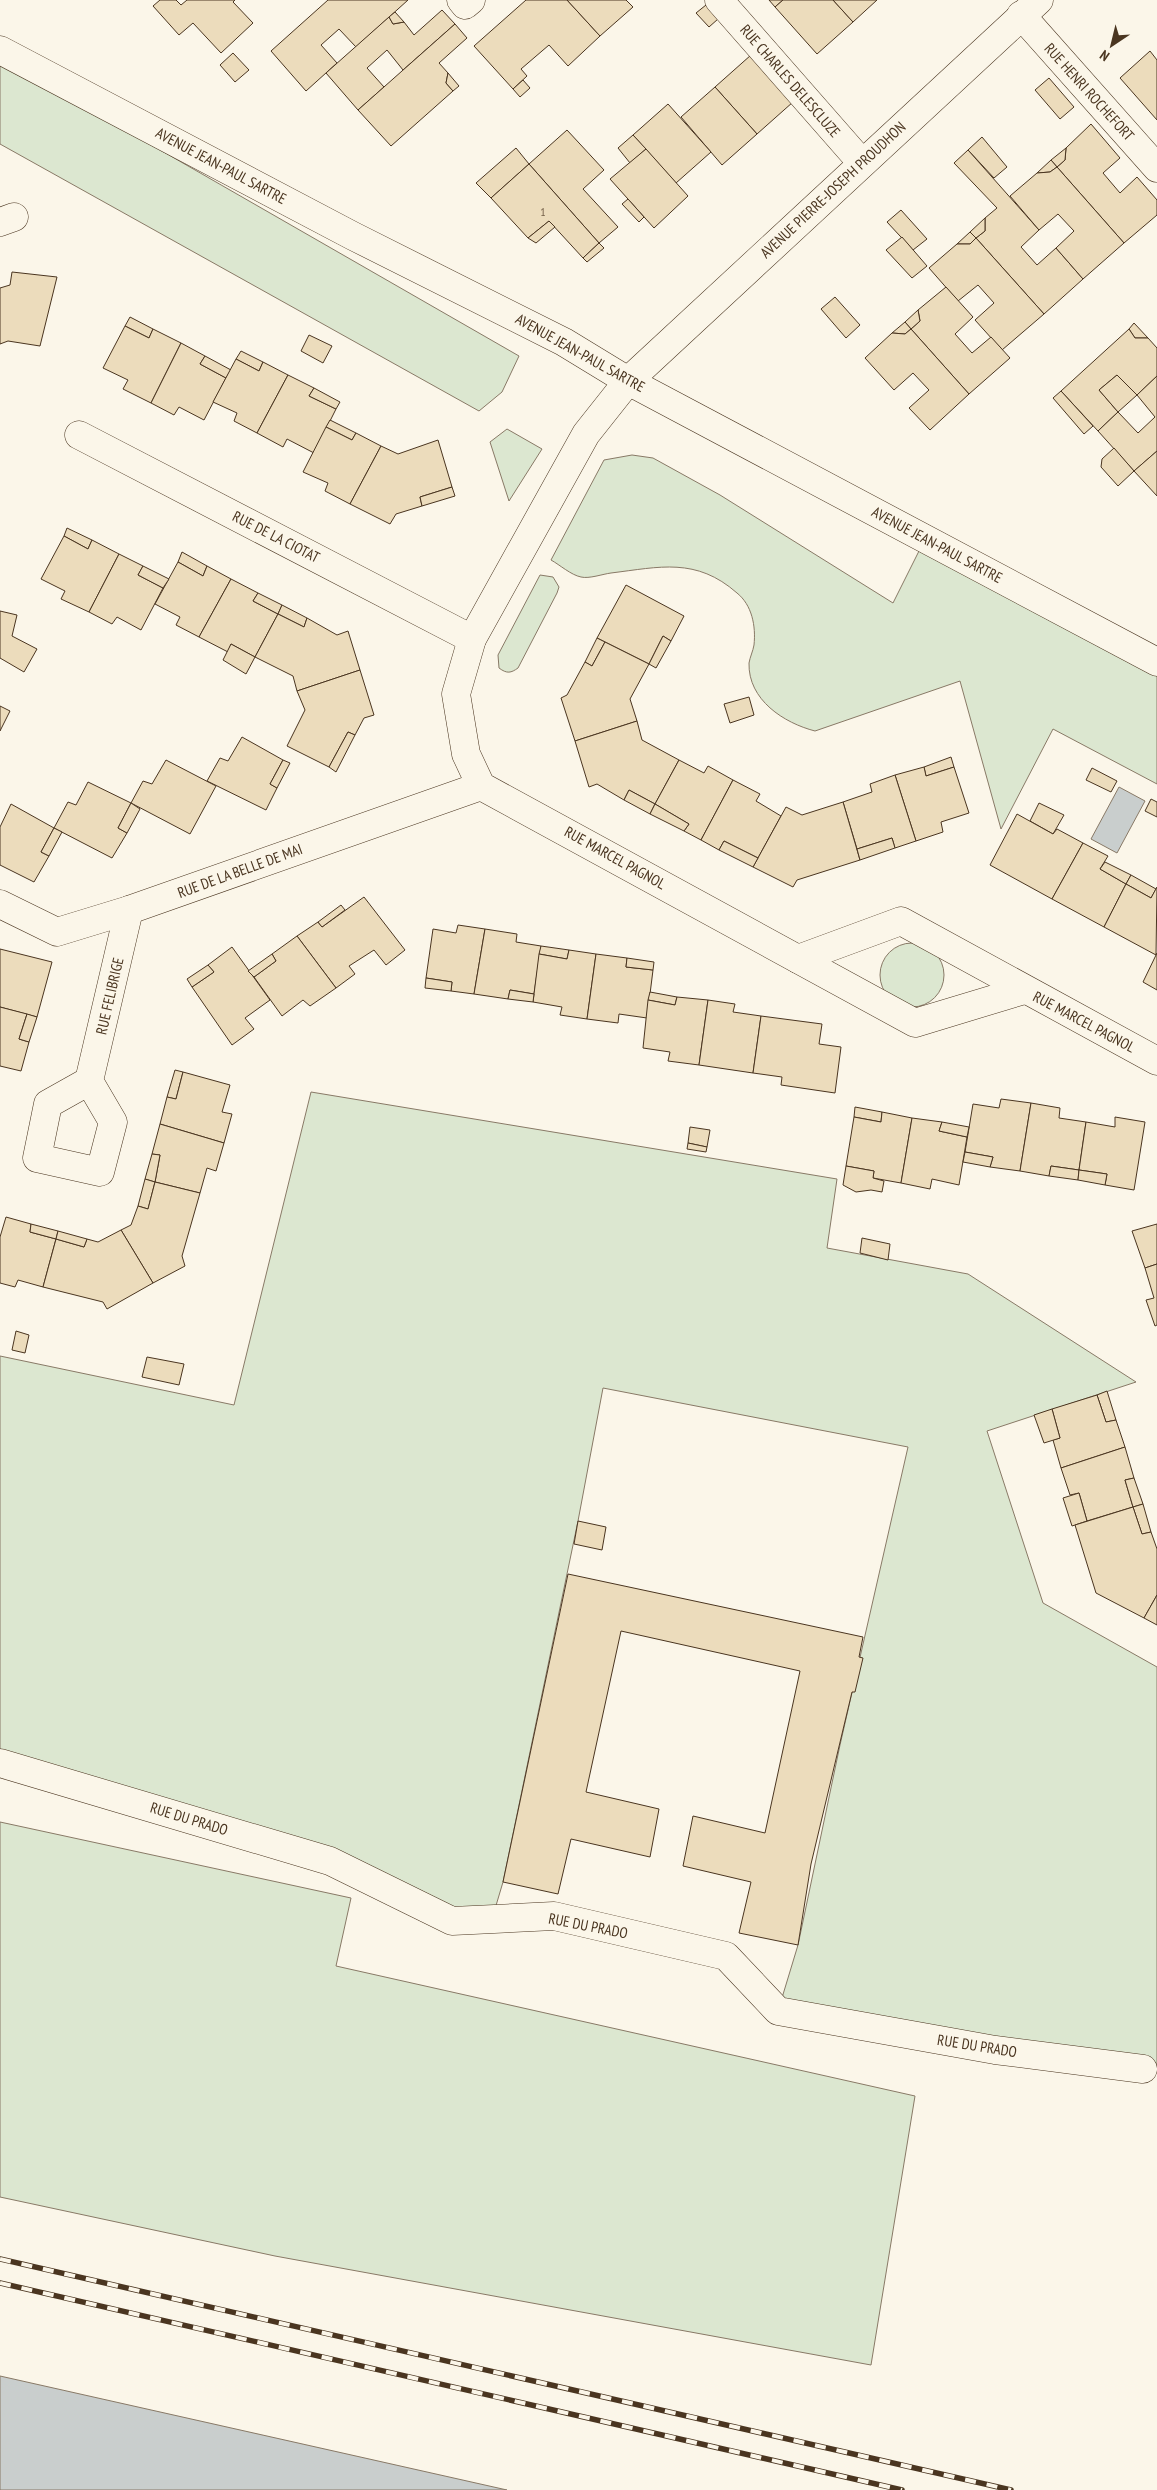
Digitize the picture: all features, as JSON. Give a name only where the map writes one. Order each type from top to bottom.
[{"type":"street","points":[[461,0],[465,5],[471,0]]},
{"type":"street","name":"RUE CHARLES DELESCLUZE","points":[[719,0],[862,163]]},
{"type":"street","name":"AVENUE PIERRE-JOSEPH PROUDHON","points":[[628,380],[1030,8]]},
{"type":"street","name":"RUE HENRI ROCHEFORT","points":[[1030,8],[1157,168]]},
{"type":"street","name":"AVENUE JEAN-PAUL SARTRE","points":[[0,50],[353,236],[564,342],[628,380],[1157,662]]},
{"type":"street","points":[[481,786],[466,754],[456,694],[472,639],[586,434],[628,380]]},
{"type":"street","name":"RUE DE LA CIOTAT","points":[[80,435],[472,639]]},
{"type":"street","name":"RUE DE LA BELLE DE MAI","points":[[0,904],[57,932],[130,910],[481,786]]},
{"type":"street","name":"RUE MARCEL PAGNOL","points":[[481,786],[915,1023],[1024,990],[1157,1061]]},
{"type":"street","name":"RUE FELIBRIGE","points":[[89,1082],[130,910]]},
{"type":"street","points":[[798,959],[901,921],[1024,990]]},
{"type":"street","name":"RUE DU PRADO","points":[[0,1763],[330,1861],[452,1921],[554,1916],[726,1956],[778,2011],[995,2050],[1143,2069]]},
{"type":"green space","points":[[0,58],[519,356],[502,392],[479,411],[0,144]]},
{"type":"green space","points":[[507,429],[542,449],[509,501],[490,442]]},
{"type":"green space","points":[[632,455],[653,458],[720,495],[893,603],[925,539],[1157,662],[1157,784],[1053,729],[1001,829],[960,681],[815,731],[780,716],[761,699],[750,676],[749,663],[754,647],[752,616],[742,598],[722,582],[692,569],[677,567],[662,567],[584,577],[573,574],[551,560],[604,460]]},
{"type":"green space","points":[[540,575],[553,577],[559,587],[557,593],[518,668],[511,672],[504,671],[499,668],[498,655]]},
{"type":"green space","points":[[912,943],[930,949],[938,957],[944,975],[938,993],[930,1001],[912,1007],[894,1001],[886,993],[880,975],[886,957],[894,949]]},
{"type":"green space","points":[[311,1092],[837,1179],[827,1248],[968,1274],[1136,1382],[987,1431],[1043,1603],[1157,1667],[1157,2070],[778,2011],[798,1945],[840,1745],[908,1447],[603,1388],[578,1521],[503,1882],[492,1919],[452,1921],[330,1861],[0,1763],[0,1356],[234,1405]]},
{"type":"green space","points":[[0,1822],[351,1898],[336,1966],[915,2096],[871,2365],[275,2256],[0,2197]]},
{"type":"shaded area","points":[[1119,787],[1145,801],[1117,853],[1091,839]]},
{"type":"shaded area","points":[[0,2376],[507,2490],[0,2490]]},
{"type":"building","points":[[160,0],[176,0],[181,5],[187,0],[235,0],[233,2],[253,23],[221,53],[193,23],[179,35],[153,6]]},
{"type":"building","points":[[328,0],[408,0],[356,47],[339,29],[321,45],[337,63],[306,91],[271,51]]},
{"type":"building","points":[[526,0],[567,0],[600,36],[568,66],[549,45],[521,69],[527,76],[513,89],[474,46]]},
{"type":"building","points":[[567,0],[626,0],[633,7],[600,36]]},
{"type":"building","points":[[769,0],[783,0],[775,7]]},
{"type":"building","points":[[783,0],[833,0],[853,22],[817,54],[775,7]]},
{"type":"building","points":[[833,0],[877,0],[853,22]]},
{"type":"building","points":[[706,5],[718,19],[709,27],[696,13]]},
{"type":"building","points":[[442,10],[455,24],[403,70],[387,50],[367,68],[384,87],[358,110],[326,73],[389,17],[393,24],[404,22],[414,35]]},
{"type":"building","points":[[395,12],[404,22],[393,24],[389,17]]},
{"type":"building","points":[[455,24],[467,38],[439,63],[448,73],[446,83],[453,91],[391,146],[358,110]]},
{"type":"building","points":[[1150,51],[1157,60],[1157,120],[1120,78]]},
{"type":"building","points":[[233,53],[249,70],[235,82],[220,65]]},
{"type":"building","points":[[751,55],[793,102],[757,134],[715,87]]},
{"type":"building","points":[[448,73],[459,86],[453,91],[446,83]]},
{"type":"building","points":[[1049,78],[1074,107],[1060,119],[1035,90]]},
{"type":"building","points":[[523,80],[530,88],[520,97],[513,89]]},
{"type":"building","points":[[715,87],[757,134],[722,165],[681,117]]},
{"type":"building","points":[[668,104],[711,152],[676,183],[633,135]]},
{"type":"building","points":[[1091,124],[1120,158],[1103,173],[1120,193],[1137,177],[1157,200],[1157,215],[1124,243],[1057,167],[1065,160],[1066,148]]},
{"type":"building","points":[[567,130],[604,170],[583,189],[618,227],[599,243],[529,164]]},
{"type":"building","points":[[633,135],[646,149],[630,163],[618,148]]},
{"type":"building","points":[[982,137],[1007,167],[994,178],[968,150]]},
{"type":"building","points":[[516,148],[529,164],[491,198],[476,183]]},
{"type":"building","points":[[1066,148],[1065,160],[1057,167],[1051,160]]},
{"type":"building","points":[[646,149],[688,196],[654,228],[610,179]]},
{"type":"building","points":[[968,150],[1039,230],[1021,247],[1037,265],[1056,248],[1083,279],[1044,314],[976,238],[985,231],[985,218],[997,208],[954,163]]},
{"type":"building","points":[[1051,160],[1057,167],[1050,172],[1037,173]]},
{"type":"building","points":[[529,164],[599,243],[583,258],[549,221],[528,238],[491,198]]},
{"type":"building","points":[[1057,167],[1124,243],[1083,279],[1056,248],[1074,231],[1058,214],[1039,230],[1010,196],[1037,173],[1050,172]]},
{"type":"building","points":[[628,199],[644,217],[639,222],[622,204]]},
{"type":"building","points":[[901,210],[927,239],[913,250],[887,222]]},
{"type":"building","points":[[985,218],[985,231],[976,238],[970,232]]},
{"type":"building","points":[[549,221],[555,227],[536,243],[528,238]]},
{"type":"building","points":[[970,232],[976,238],[970,244],[957,244]]},
{"type":"building","points":[[902,237],[927,266],[912,278],[886,250]]},
{"type":"building","points":[[976,238],[1044,314],[1002,350],[975,320],[994,303],[978,285],[958,301],[929,268],[957,244],[970,244]]},
{"type":"building","points":[[599,243],[604,248],[587,262],[583,258]]},
{"type":"building","points":[[12,272],[57,277],[40,346],[8,341],[0,344],[0,288],[10,285]]},
{"type":"building","points":[[946,287],[973,317],[955,334],[972,353],[991,337],[1010,358],[969,394],[911,329],[920,321],[918,310]]},
{"type":"building","points":[[835,297],[860,325],[846,338],[821,309]]},
{"type":"building","points":[[918,310],[920,321],[911,329],[905,322]]},
{"type":"building","points":[[130,317],[153,329],[149,338],[125,326]]},
{"type":"building","points":[[905,322],[911,329],[905,334],[892,333]]},
{"type":"building","points":[[1134,323],[1148,338],[1135,338],[1129,329]]},
{"type":"building","points":[[125,326],[149,338],[153,329],[181,343],[151,403],[123,389],[128,380],[103,368]]},
{"type":"building","points":[[911,329],[969,394],[930,430],[909,408],[929,390],[913,373],[894,390],[865,358],[892,333],[905,334]]},
{"type":"building","points":[[1129,329],[1135,338],[1148,338],[1157,348],[1157,376],[1137,395],[1117,375],[1099,390],[1118,412],[1098,431],[1061,391]]},
{"type":"building","points":[[309,335],[332,346],[323,363],[301,351]]},
{"type":"building","points":[[181,343],[205,356],[200,364],[226,378],[204,420],[179,407],[174,415],[151,403]]},
{"type":"building","points":[[241,351],[263,362],[259,371],[236,359]]},
{"type":"building","points":[[205,356],[231,370],[226,378],[200,364]]},
{"type":"building","points":[[236,359],[259,371],[263,362],[288,375],[257,433],[234,421],[237,413],[213,402]]},
{"type":"building","points":[[288,375],[314,388],[309,396],[336,409],[314,453],[287,439],[283,447],[257,433]]},
{"type":"building","points":[[1117,375],[1137,395],[1118,412],[1099,390]]},
{"type":"building","points":[[1157,376],[1157,451],[1134,471],[1098,431],[1118,412],[1138,433],[1155,417],[1137,395]]},
{"type":"building","points":[[314,388],[340,402],[336,409],[309,396]]},
{"type":"building","points":[[1061,391],[1093,426],[1084,434],[1053,398]]},
{"type":"building","points":[[330,420],[356,433],[352,440],[326,427]]},
{"type":"building","points":[[326,427],[352,440],[356,433],[381,446],[350,504],[325,491],[328,483],[303,472]]},
{"type":"building","points":[[438,440],[452,487],[420,497],[422,506],[396,514],[390,524],[350,504],[381,446],[398,454]]},
{"type":"building","points":[[1114,448],[1134,471],[1118,486],[1101,467],[1102,459]]},
{"type":"building","points":[[1157,451],[1157,496],[1134,471]]},
{"type":"building","points":[[452,487],[455,496],[422,506],[420,497]]},
{"type":"building","points":[[67,528],[92,540],[88,549],[64,536]]},
{"type":"building","points":[[64,536],[88,549],[92,540],[119,554],[89,612],[61,599],[65,591],[41,579]]},
{"type":"building","points":[[182,552],[207,566],[203,576],[178,562]]},
{"type":"building","points":[[119,554],[143,566],[138,575],[163,588],[141,630],[117,617],[112,624],[89,612]]},
{"type":"building","points":[[178,562],[203,576],[207,566],[231,579],[199,637],[176,625],[180,617],[155,604]]},
{"type":"building","points":[[143,566],[169,579],[163,588],[138,575]]},
{"type":"building","points":[[231,579],[258,593],[253,601],[278,614],[255,657],[231,644],[228,652],[199,637]]},
{"type":"building","points":[[626,585],[684,616],[671,641],[663,636],[649,664],[597,638]]},
{"type":"building","points":[[258,593],[282,605],[278,614],[253,601]]},
{"type":"building","points":[[282,605],[307,618],[304,627],[278,614]]},
{"type":"building","points":[[0,611],[17,615],[12,636],[37,649],[24,672],[0,658]]},
{"type":"building","points":[[278,614],[304,627],[307,618],[337,635],[348,631],[360,670],[297,691],[293,676],[255,657]]},
{"type":"building","points":[[663,636],[671,641],[656,668],[649,664]]},
{"type":"building","points":[[597,638],[605,642],[592,666],[585,662]]},
{"type":"building","points":[[605,642],[649,664],[630,699],[637,721],[575,741],[561,698],[567,695],[585,662],[592,666]]},
{"type":"building","points":[[231,644],[255,657],[246,674],[223,660]]},
{"type":"building","points":[[360,670],[374,715],[364,718],[355,735],[348,732],[329,767],[287,746],[305,710],[297,691]]},
{"type":"building","points":[[749,697],[754,715],[730,723],[724,704]]},
{"type":"building","points":[[0,706],[10,711],[0,731]]},
{"type":"building","points":[[637,721],[642,740],[679,760],[655,804],[629,790],[624,800],[597,784],[589,787],[575,741]]},
{"type":"building","points":[[348,732],[355,735],[336,772],[329,767]]},
{"type":"building","points":[[242,737],[283,760],[270,784],[277,788],[266,810],[207,781],[220,758],[228,761]]},
{"type":"building","points":[[951,757],[954,767],[926,776],[924,767]]},
{"type":"building","points":[[166,760],[216,786],[190,834],[131,803],[143,781],[152,784]]},
{"type":"building","points":[[283,760],[290,763],[277,788],[270,784]]},
{"type":"building","points":[[679,760],[704,773],[708,766],[733,780],[701,840],[684,831],[689,824],[655,804]]},
{"type":"building","points":[[924,767],[926,776],[954,767],[969,813],[941,822],[943,832],[916,841],[895,775]]},
{"type":"building","points":[[1092,768],[1117,781],[1111,792],[1086,780]]},
{"type":"building","points":[[895,775],[916,841],[895,848],[892,838],[857,849],[843,802],[872,792],[870,784]]},
{"type":"building","points":[[733,780],[760,794],[756,801],[781,816],[758,858],[724,841],[719,850],[701,840]]},
{"type":"building","points":[[88,782],[131,803],[118,828],[127,833],[112,858],[54,828],[68,802],[76,805]]},
{"type":"building","points":[[629,790],[655,804],[650,814],[624,800]]},
{"type":"building","points":[[1151,799],[1157,802],[1157,817],[1145,811]]},
{"type":"building","points":[[843,802],[860,860],[797,880],[793,887],[753,867],[786,807],[802,815]]},
{"type":"building","points":[[131,803],[140,809],[127,833],[118,828]]},
{"type":"building","points":[[1039,803],[1064,815],[1053,834],[1030,821]]},
{"type":"building","points":[[11,804],[54,828],[41,852],[49,856],[34,882],[0,865],[0,827]]},
{"type":"building","points":[[655,804],[689,824],[684,831],[650,814]]},
{"type":"building","points":[[1017,814],[1053,834],[1057,829],[1083,843],[1052,899],[990,865]]},
{"type":"building","points":[[54,828],[62,832],[49,856],[41,852]]},
{"type":"building","points":[[892,838],[895,848],[860,860],[857,849]]},
{"type":"building","points":[[724,841],[758,858],[753,867],[719,850]]},
{"type":"building","points":[[1083,843],[1108,856],[1100,869],[1126,884],[1104,927],[1052,899]]},
{"type":"building","points":[[1105,862],[1131,875],[1126,884],[1100,869]]},
{"type":"building","points":[[1131,875],[1156,889],[1151,898],[1126,884]]},
{"type":"building","points":[[1126,884],[1151,898],[1157,887],[1156,955],[1104,927]]},
{"type":"building","points":[[364,897],[405,950],[386,965],[374,950],[349,966],[355,974],[336,988],[297,936],[318,922],[322,927]]},
{"type":"building","points":[[341,905],[345,910],[322,927],[318,922]]},
{"type":"building","points":[[458,925],[485,929],[474,994],[451,991],[452,982],[426,978],[433,929],[456,933]]},
{"type":"building","points":[[485,929],[517,934],[516,942],[541,946],[534,994],[510,990],[508,999],[474,994]]},
{"type":"building","points":[[297,936],[336,988],[310,1006],[303,1000],[282,1016],[254,977],[276,961],[272,954]]},
{"type":"building","points":[[541,946],[569,950],[567,959],[539,954]]},
{"type":"building","points":[[232,947],[270,1000],[245,1018],[254,1029],[232,1045],[192,987],[214,972],[208,965]]},
{"type":"building","points":[[0,949],[52,962],[37,1017],[0,1007]]},
{"type":"building","points":[[569,950],[596,954],[587,1019],[560,1015],[562,1007],[533,1002],[539,954],[567,959]]},
{"type":"building","points":[[1157,953],[1157,990],[1143,982]]},
{"type":"building","points":[[272,954],[276,961],[254,977],[248,971]]},
{"type":"building","points":[[596,954],[627,958],[626,967],[653,970],[647,1018],[619,1014],[618,1023],[587,1019]]},
{"type":"building","points":[[627,958],[654,962],[653,970],[626,967]]},
{"type":"building","points":[[208,965],[214,972],[192,987],[187,979]]},
{"type":"building","points":[[426,978],[452,982],[451,991],[425,988]]},
{"type":"building","points":[[510,990],[534,994],[533,1002],[508,999]]},
{"type":"building","points":[[650,992],[677,997],[675,1005],[648,1000]]},
{"type":"building","points":[[677,997],[708,1000],[699,1065],[668,1061],[670,1052],[643,1048],[648,1000],[675,1005]]},
{"type":"building","points":[[708,1000],[735,1004],[733,1012],[761,1016],[753,1073],[699,1065]]},
{"type":"building","points":[[0,1007],[27,1014],[19,1039],[29,1042],[21,1071],[0,1066]]},
{"type":"building","points":[[27,1014],[37,1017],[29,1042],[19,1039]]},
{"type":"building","points":[[761,1016],[822,1024],[819,1044],[841,1047],[835,1093],[781,1085],[782,1077],[753,1073]]},
{"type":"building","points":[[175,1070],[183,1072],[176,1099],[167,1097]]},
{"type":"building","points":[[183,1072],[230,1085],[222,1112],[232,1114],[224,1143],[160,1124],[167,1097],[176,1099]]},
{"type":"building","points":[[1001,1099],[1031,1103],[1020,1171],[990,1167],[993,1157],[965,1152],[973,1104],[999,1108]]},
{"type":"building","points":[[1031,1103],[1060,1108],[1059,1118],[1086,1122],[1079,1170],[1051,1166],[1049,1176],[1020,1171]]},
{"type":"building","points":[[855,1107],[882,1112],[881,1122],[854,1117]]},
{"type":"building","points":[[882,1112],[912,1118],[901,1183],[873,1178],[874,1171],[846,1166],[854,1117],[881,1122]]},
{"type":"building","points":[[1115,1117],[1145,1122],[1134,1190],[1105,1185],[1107,1174],[1079,1170],[1086,1122],[1115,1127]]},
{"type":"building","points":[[912,1118],[942,1122],[939,1131],[967,1137],[959,1185],[932,1179],[930,1189],[901,1183]]},
{"type":"building","points":[[942,1122],[969,1127],[967,1137],[939,1131]]},
{"type":"building","points":[[160,1124],[224,1143],[216,1171],[207,1168],[200,1193],[155,1182],[160,1155],[152,1154]]},
{"type":"building","points":[[690,1127],[710,1130],[707,1147],[688,1143]]},
{"type":"building","points":[[688,1143],[707,1147],[706,1152],[687,1149]]},
{"type":"building","points":[[965,1152],[993,1157],[990,1167],[963,1162]]},
{"type":"building","points":[[152,1154],[160,1155],[155,1182],[145,1179]]},
{"type":"building","points":[[846,1166],[874,1171],[873,1178],[884,1181],[882,1192],[871,1190],[856,1192],[843,1185]]},
{"type":"building","points":[[1051,1166],[1079,1170],[1078,1180],[1049,1176]]},
{"type":"building","points":[[1079,1170],[1107,1174],[1105,1185],[1078,1180]]},
{"type":"building","points":[[145,1179],[155,1182],[148,1209],[138,1206]]},
{"type":"building","points":[[155,1182],[200,1193],[182,1256],[185,1266],[153,1283],[121,1230],[131,1225],[138,1206],[148,1209]]},
{"type":"building","points":[[6,1217],[31,1224],[30,1232],[56,1239],[43,1287],[18,1280],[15,1287],[0,1283],[0,1237]]},
{"type":"building","points":[[31,1224],[58,1231],[56,1239],[30,1232]]},
{"type":"building","points":[[1157,1224],[1157,1264],[1145,1268],[1132,1231]]},
{"type":"building","points":[[121,1230],[153,1283],[107,1309],[103,1302],[43,1287],[56,1239],[84,1247],[87,1239],[98,1242]]},
{"type":"building","points":[[58,1231],[87,1239],[84,1247],[56,1239]]},
{"type":"building","points":[[862,1238],[890,1244],[888,1260],[860,1253]]},
{"type":"building","points":[[1157,1264],[1157,1325],[1155,1326],[1146,1300],[1154,1298],[1145,1268]]},
{"type":"building","points":[[16,1331],[29,1335],[25,1353],[12,1350]]},
{"type":"building","points":[[147,1357],[184,1364],[179,1385],[142,1377]]},
{"type":"building","points":[[1107,1391],[1116,1420],[1106,1422],[1097,1395]]},
{"type":"building","points":[[1097,1395],[1106,1422],[1116,1420],[1125,1447],[1061,1468],[1053,1440],[1060,1438],[1052,1409]]},
{"type":"building","points":[[1052,1409],[1060,1438],[1044,1443],[1034,1415]]},
{"type":"building","points":[[1125,1447],[1134,1478],[1125,1480],[1133,1507],[1087,1521],[1079,1493],[1070,1495],[1061,1468]]},
{"type":"building","points":[[1134,1478],[1143,1504],[1133,1507],[1125,1480]]},
{"type":"building","points":[[1079,1493],[1087,1521],[1072,1526],[1063,1498]]},
{"type":"building","points":[[1143,1504],[1151,1532],[1142,1534],[1133,1507]]},
{"type":"building","points":[[1133,1507],[1142,1534],[1151,1532],[1157,1549],[1157,1595],[1144,1618],[1096,1593],[1075,1525]]},
{"type":"building","points":[[578,1521],[606,1527],[602,1550],[574,1544]]},
{"type":"building","points":[[568,1574],[863,1637],[859,1657],[863,1658],[855,1692],[852,1692],[811,1864],[798,1945],[739,1933],[751,1882],[683,1866],[693,1816],[765,1833],[800,1671],[621,1631],[586,1792],[659,1809],[650,1857],[571,1839],[558,1894],[503,1882]]},
{"type":"building","points":[[1157,1595],[1157,1625],[1144,1618]]},
{"type":"railway","points":[[0,2259],[1011,2490]]},
{"type":"railway","points":[[0,2283],[902,2490]]}]
